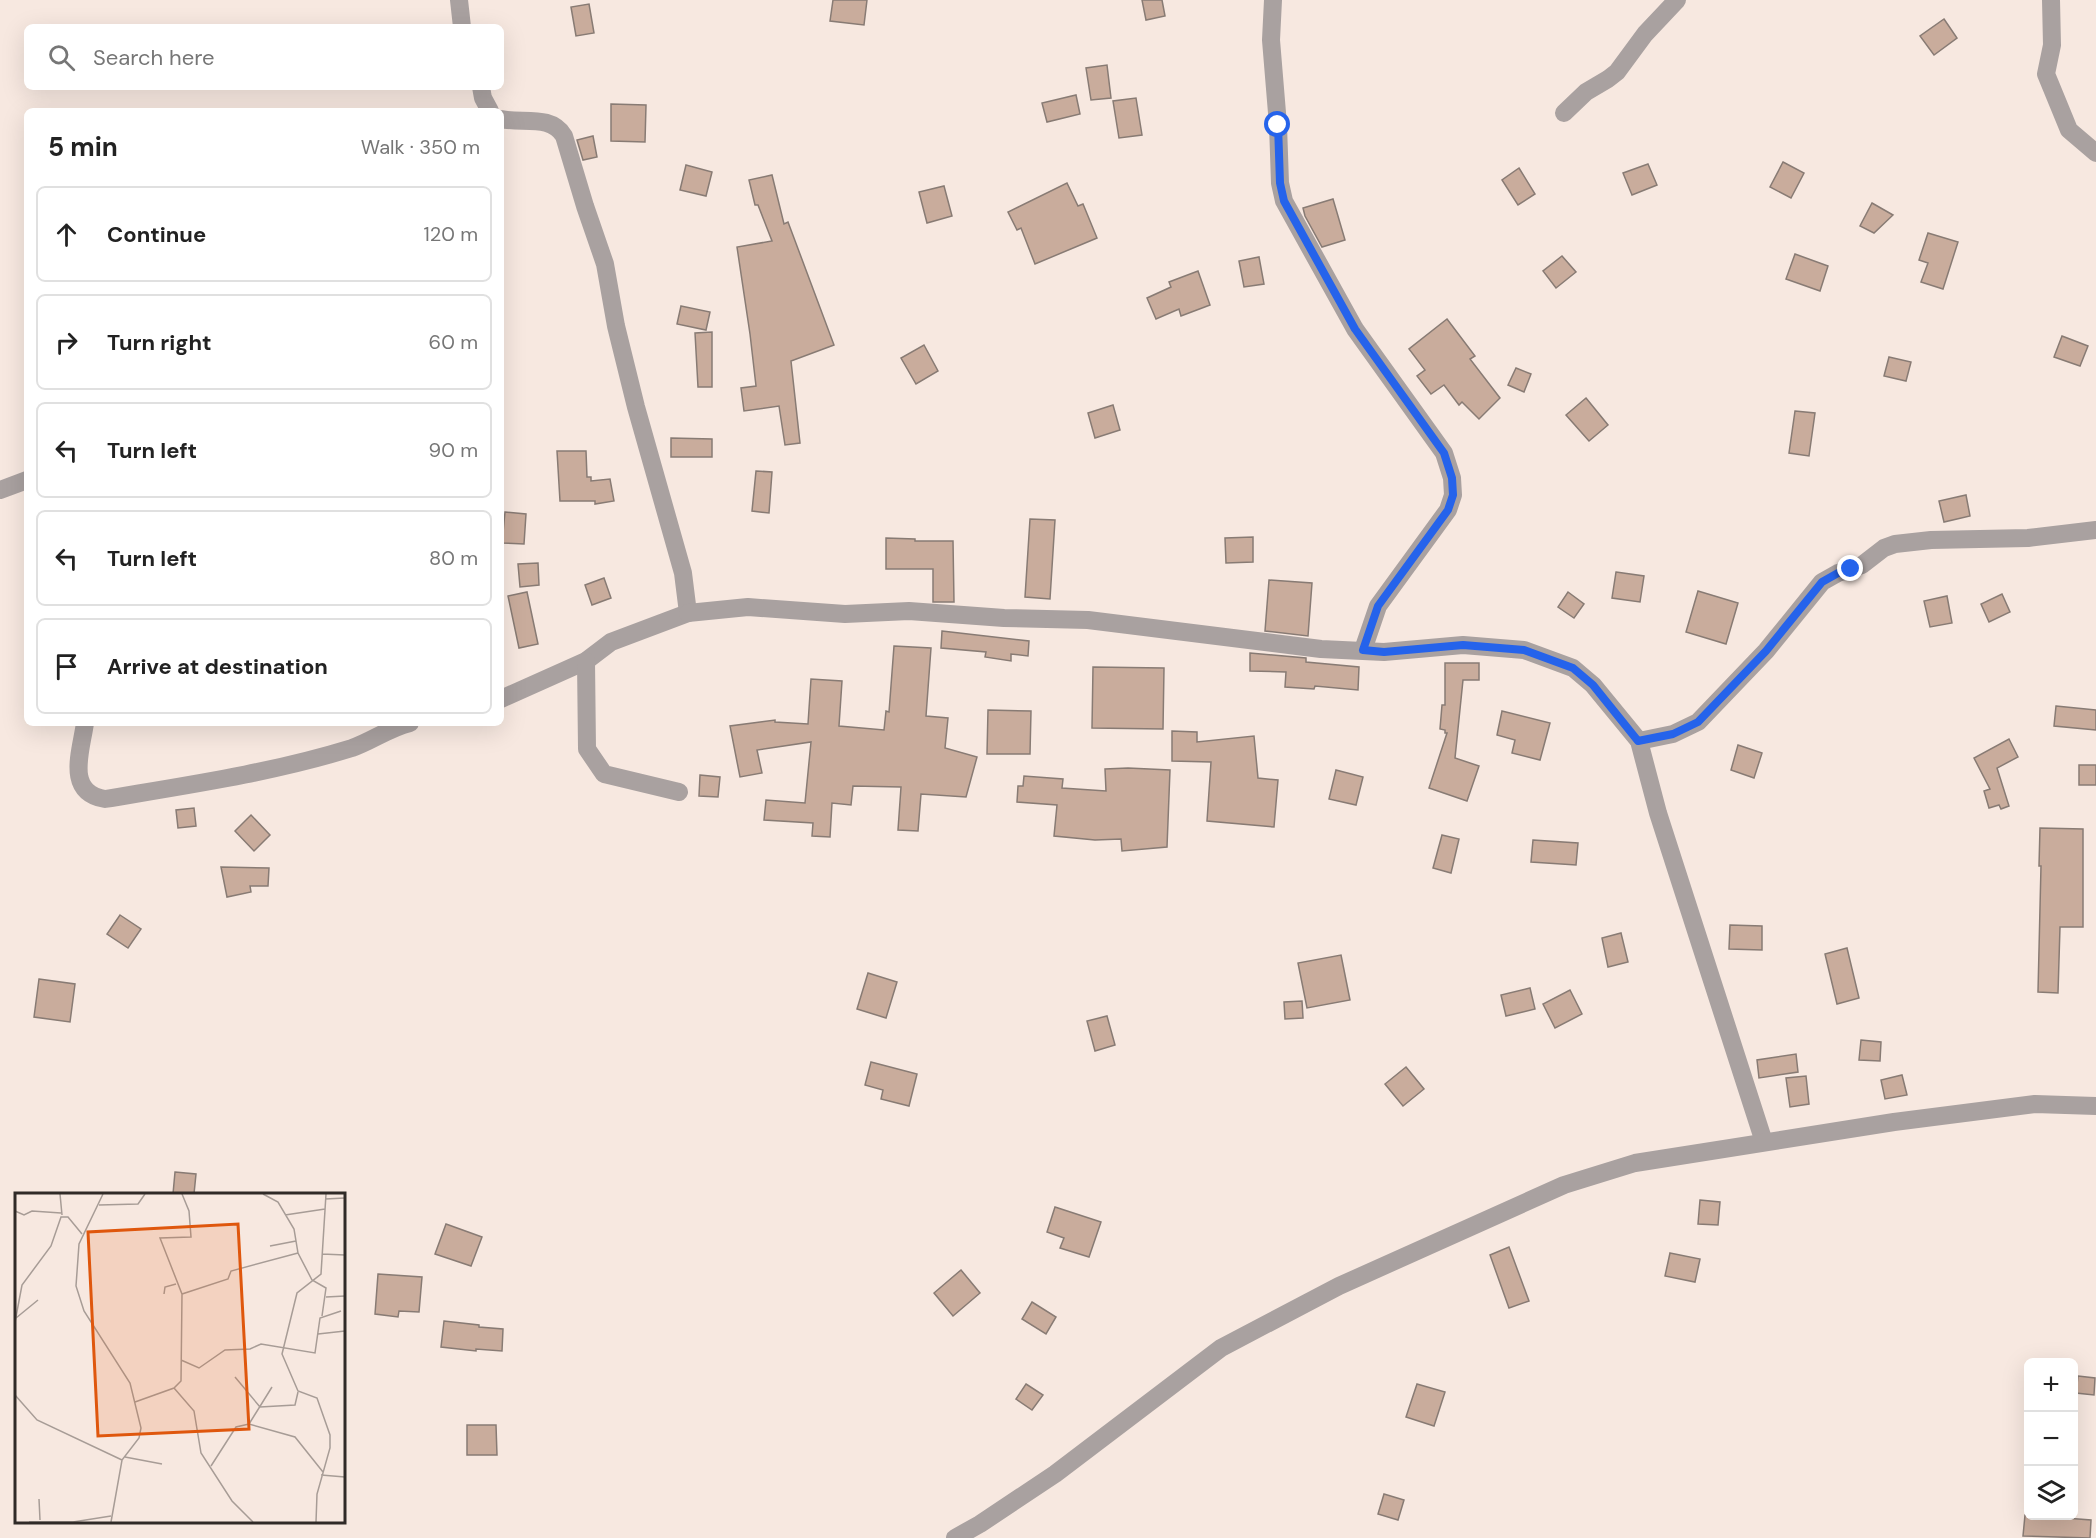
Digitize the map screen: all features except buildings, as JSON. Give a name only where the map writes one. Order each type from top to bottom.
[{"type":"street","points":[[459,0],[462,24]]},
{"type":"street","points":[[1273,0],[1271,40],[1280,183],[1284,201],[1355,329],[1444,453],[1452,478],[1453,495],[1448,510],[1378,606],[1363,650]]},
{"type":"street","points":[[1564,113],[1586,92],[1608,80],[1617,72],[1645,34],[1677,0]]},
{"type":"street","points":[[2051,0],[2052,45],[2046,74],[2069,130],[2096,153]]},
{"type":"street","points":[[482,90],[488,108]]},
{"type":"street","points":[[504,119],[536,121],[554,125],[564,136],[605,264],[616,326],[636,407],[684,573],[688,613]]},
{"type":"street","points":[[0,490],[24,481]]},
{"type":"street","points":[[1638,741],[1673,734],[1698,722],[1766,651],[1822,582],[1838,573],[1862,565],[1884,548],[1895,544],[1931,540],[2028,538],[2096,530]]},
{"type":"street","points":[[504,698],[586,661],[611,642],[688,613],[748,607],[845,614],[909,611],[1004,618],[1089,620],[1321,649],[1384,652],[1463,645],[1524,650],[1573,668],[1593,685],[1638,741],[1658,813],[1764,1142]]},
{"type":"street","points":[[586,661],[587,749],[604,774],[679,792]]},
{"type":"street","points":[[85,726],[78,770],[80,783],[85,791],[95,797],[105,799],[263,771],[354,747],[402,726]]},
{"type":"street","points":[[954,1538],[980,1524],[1055,1474],[1221,1348],[1339,1286],[1564,1185],[1635,1163],[1764,1142],[2035,1104],[2096,1106]]},
{"type":"route","points":[[1278,125],[1280,183],[1284,201],[1355,329],[1444,453],[1452,478],[1453,495],[1448,510],[1378,606],[1363,650],[1384,652],[1463,645],[1524,650],[1573,668],[1593,685],[1638,741],[1673,734],[1698,722],[1766,651],[1822,582],[1851,569]]}]
